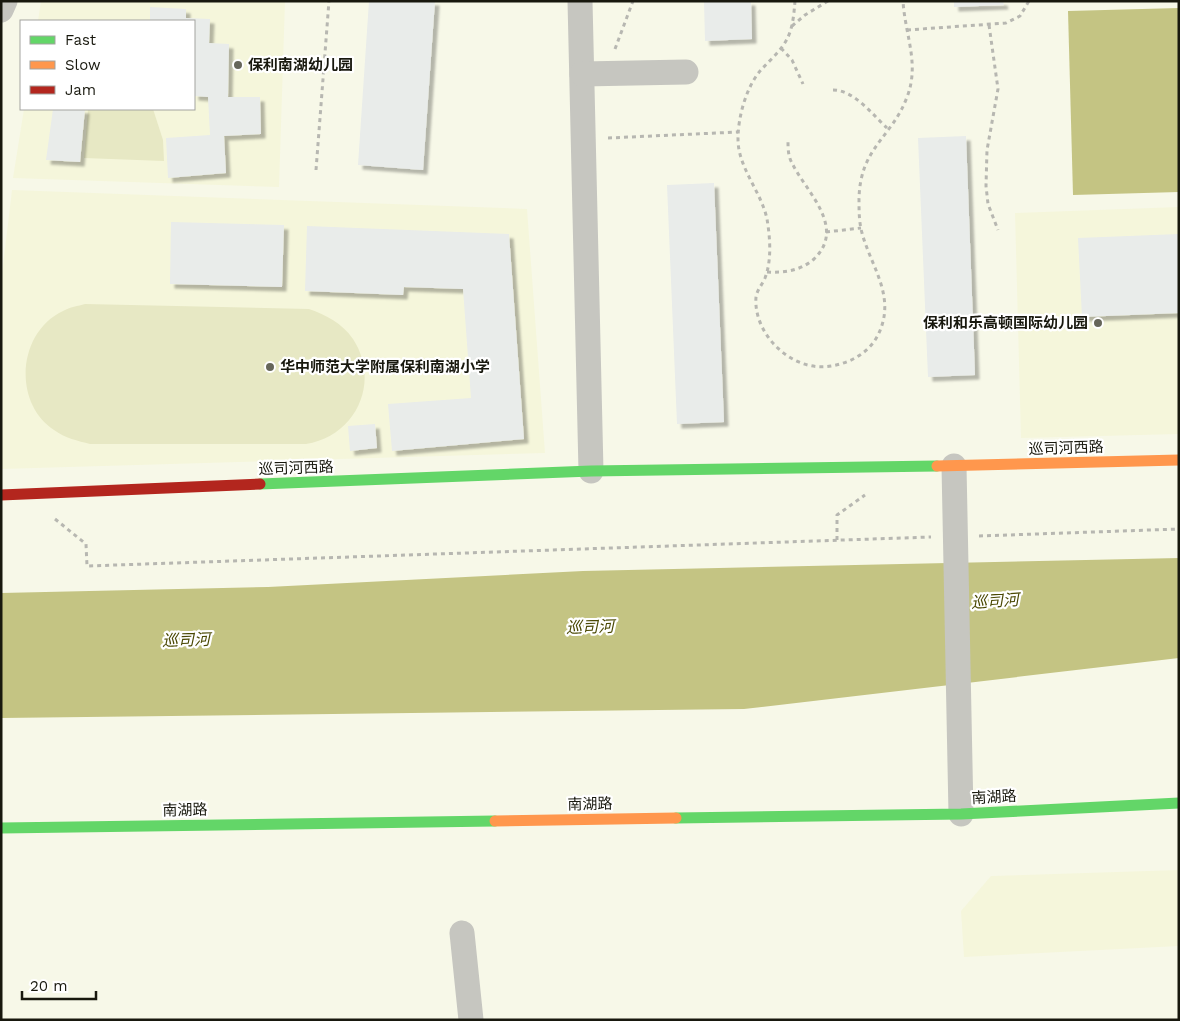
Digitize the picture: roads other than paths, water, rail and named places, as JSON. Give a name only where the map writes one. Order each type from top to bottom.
[{"type":"street","points":[[1,10],[5,1]]},
{"type":"street","points":[[580,1],[591,470]]},
{"type":"street","points":[[582,74],[686,72]]},
{"type":"street","name":"巡司河西路","points":[[1,495],[591,470],[954,466],[1179,460]]},
{"type":"street","points":[[954,466],[961,814]]},
{"type":"street","name":"南湖路","points":[[1,828],[961,814],[1179,802]]},
{"type":"street","points":[[462,933],[471,1020]]},
{"type":"water","points":[[1179,8],[1179,192],[1073,195],[1068,11]]},
{"type":"water","name":"巡司河","points":[[1179,558],[1179,658],[744,709],[1,718],[1,593],[268,587],[583,571]]},
{"type":"place","name":"保利南湖幼儿园","points":[[238,65]]},
{"type":"place","name":"保利和乐高顿国际幼儿园","points":[[1098,323]]},
{"type":"place","name":"华中师范大学附属保利南湖小学","points":[[270,367]]}]
